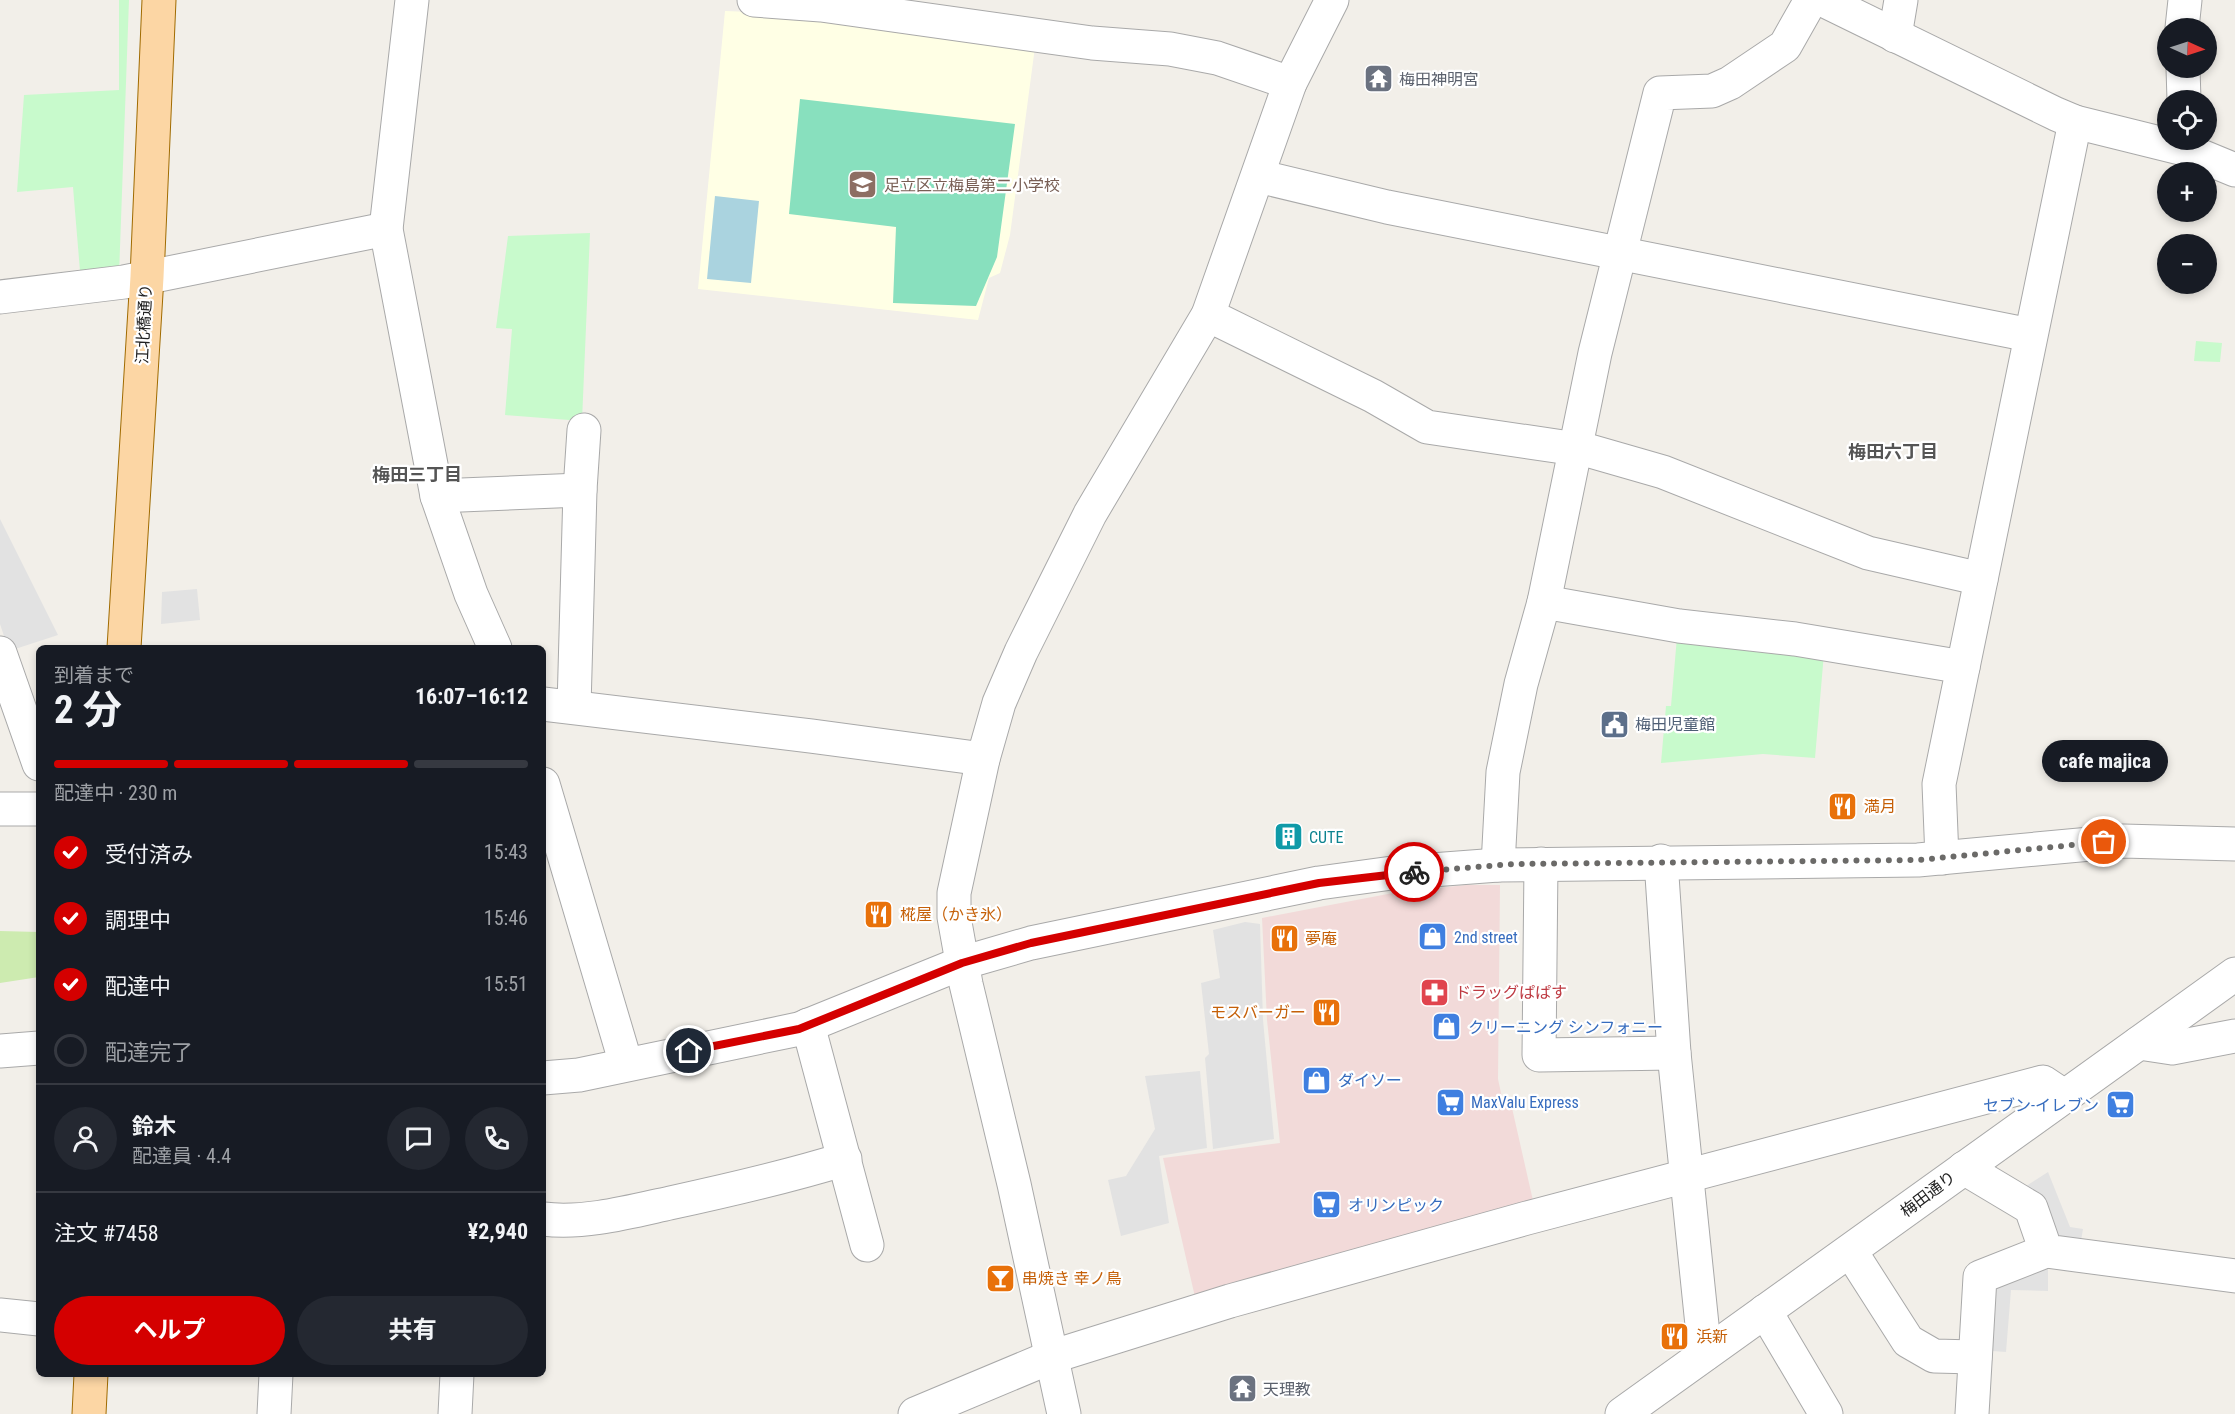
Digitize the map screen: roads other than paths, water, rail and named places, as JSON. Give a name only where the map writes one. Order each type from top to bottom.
[{"type":"main road","name":"江北橋通り","points":[[124,645],[147,278],[159,0]]},
{"type":"main road","points":[[89,1414],[91,1377]]},
{"type":"street","points":[[412,0],[386,229],[437,496],[471,594],[494,645]]},
{"type":"street","points":[[754,0],[952,11],[1092,43],[1170,49],[1217,58],[1290,83]]},
{"type":"street","points":[[1064,1414],[962,963],[954,916],[954,893],[983,759],[999,704],[1016,663],[1090,514],[1208,315],[1290,83],[1332,0]]},
{"type":"street","points":[[1498,865],[1503,772],[1521,684],[1544,602],[1573,448],[1618,252],[1660,93],[1712,91],[1730,83],[1785,46],[1811,0]]},
{"type":"street","points":[[1823,0],[2075,122],[2157,139]]},
{"type":"street","points":[[1896,36],[1901,0]]},
{"type":"street","points":[[2183,18],[2186,0]]},
{"type":"street","points":[[1942,858],[1939,784],[2075,122]]},
{"type":"street","points":[[2196,150],[2235,170]]},
{"type":"street","points":[[1258,176],[1387,207],[2030,335]]},
{"type":"street","points":[[0,297],[147,278],[386,229]]},
{"type":"street","points":[[1208,315],[1373,396],[1427,427],[1590,451],[1663,472],[1868,553],[1981,579]]},
{"type":"street","points":[[584,430],[558,706],[983,759]]},
{"type":"street","points":[[437,496],[580,490]]},
{"type":"street","points":[[1544,602],[1679,626],[1795,639],[1963,667]]},
{"type":"street","points":[[0,653],[36,755]]},
{"type":"street","points":[[546,794],[626,1064]]},
{"type":"street","points":[[0,810],[36,809]]},
{"type":"street","points":[[546,1078],[579,1075],[754,1039],[808,1025],[962,963],[1031,943],[1319,883],[1392,873],[1498,865],[1942,858],[2113,842],[2235,844]]},
{"type":"street","points":[[1661,861],[1674,1053],[1705,1354]]},
{"type":"street","points":[[1541,864],[1539,1055],[1674,1053]]},
{"type":"street","name":"梅田通り","points":[[1622,1414],[1851,1252],[2235,974]]},
{"type":"street","points":[[808,1025],[867,1245]]},
{"type":"street","points":[[2139,1043],[2172,1048],[2235,1036]]},
{"type":"street","points":[[0,1052],[36,1048]]},
{"type":"street","points":[[915,1414],[1051,1357],[1338,1270],[2043,1082],[2064,1096]]},
{"type":"street","points":[[546,1219],[567,1221],[646,1208],[774,1181],[845,1159]]},
{"type":"street","points":[[1964,1168],[2031,1208],[2046,1251]]},
{"type":"street","points":[[1972,1414],[1980,1277],[2046,1251],[2235,1276]]},
{"type":"street","points":[[1851,1252],[1908,1341],[1934,1356],[1975,1357]]},
{"type":"street","points":[[1765,1311],[1826,1414]]},
{"type":"street","points":[[0,1315],[36,1319]]},
{"type":"street","points":[[274,1414],[276,1377]]},
{"type":"street","points":[[455,1414],[457,1377]]},
{"type":"water","points":[[715,196],[759,201],[751,283],[707,279]]},
{"type":"place","name":"梅田神明宮","points":[[1378,79]]},
{"type":"place","name":"足立区立梅島第二小学校","points":[[863,185]]},
{"type":"place","name":"梅田児童館","points":[[1614,724]]},
{"type":"place","name":"満月","points":[[1843,806]]},
{"type":"place","name":"CUTE","points":[[1288,837]]},
{"type":"place","name":"cafe majica","points":[[2104,842]]},
{"type":"place","name":"椛屋（かき氷）","points":[[879,914]]},
{"type":"place","name":"2nd street","points":[[1433,937]]},
{"type":"place","name":"夢庵","points":[[1284,938]]},
{"type":"place","name":"ドラッグぱぱす","points":[[1434,992]]},
{"type":"place","name":"モスバーガー","points":[[1327,1012]]},
{"type":"place","name":"クリーニング シンフォニー","points":[[1447,1027]]},
{"type":"place","name":"ダイソー","points":[[1317,1080]]},
{"type":"place","name":"MaxValu Express","points":[[1450,1102]]},
{"type":"place","name":"セブン-イレブン","points":[[2120,1105]]},
{"type":"place","name":"オリンピック","points":[[1327,1205]]},
{"type":"place","name":"串焼き 幸ノ鳥","points":[[1001,1278]]},
{"type":"place","name":"浜新","points":[[1675,1336]]},
{"type":"place","name":"天理教","points":[[1242,1389]]},
{"type":"district","name":"梅田六丁目","points":[[1893,451]]},
{"type":"district","name":"梅田三丁目","points":[[417,474]]}]
